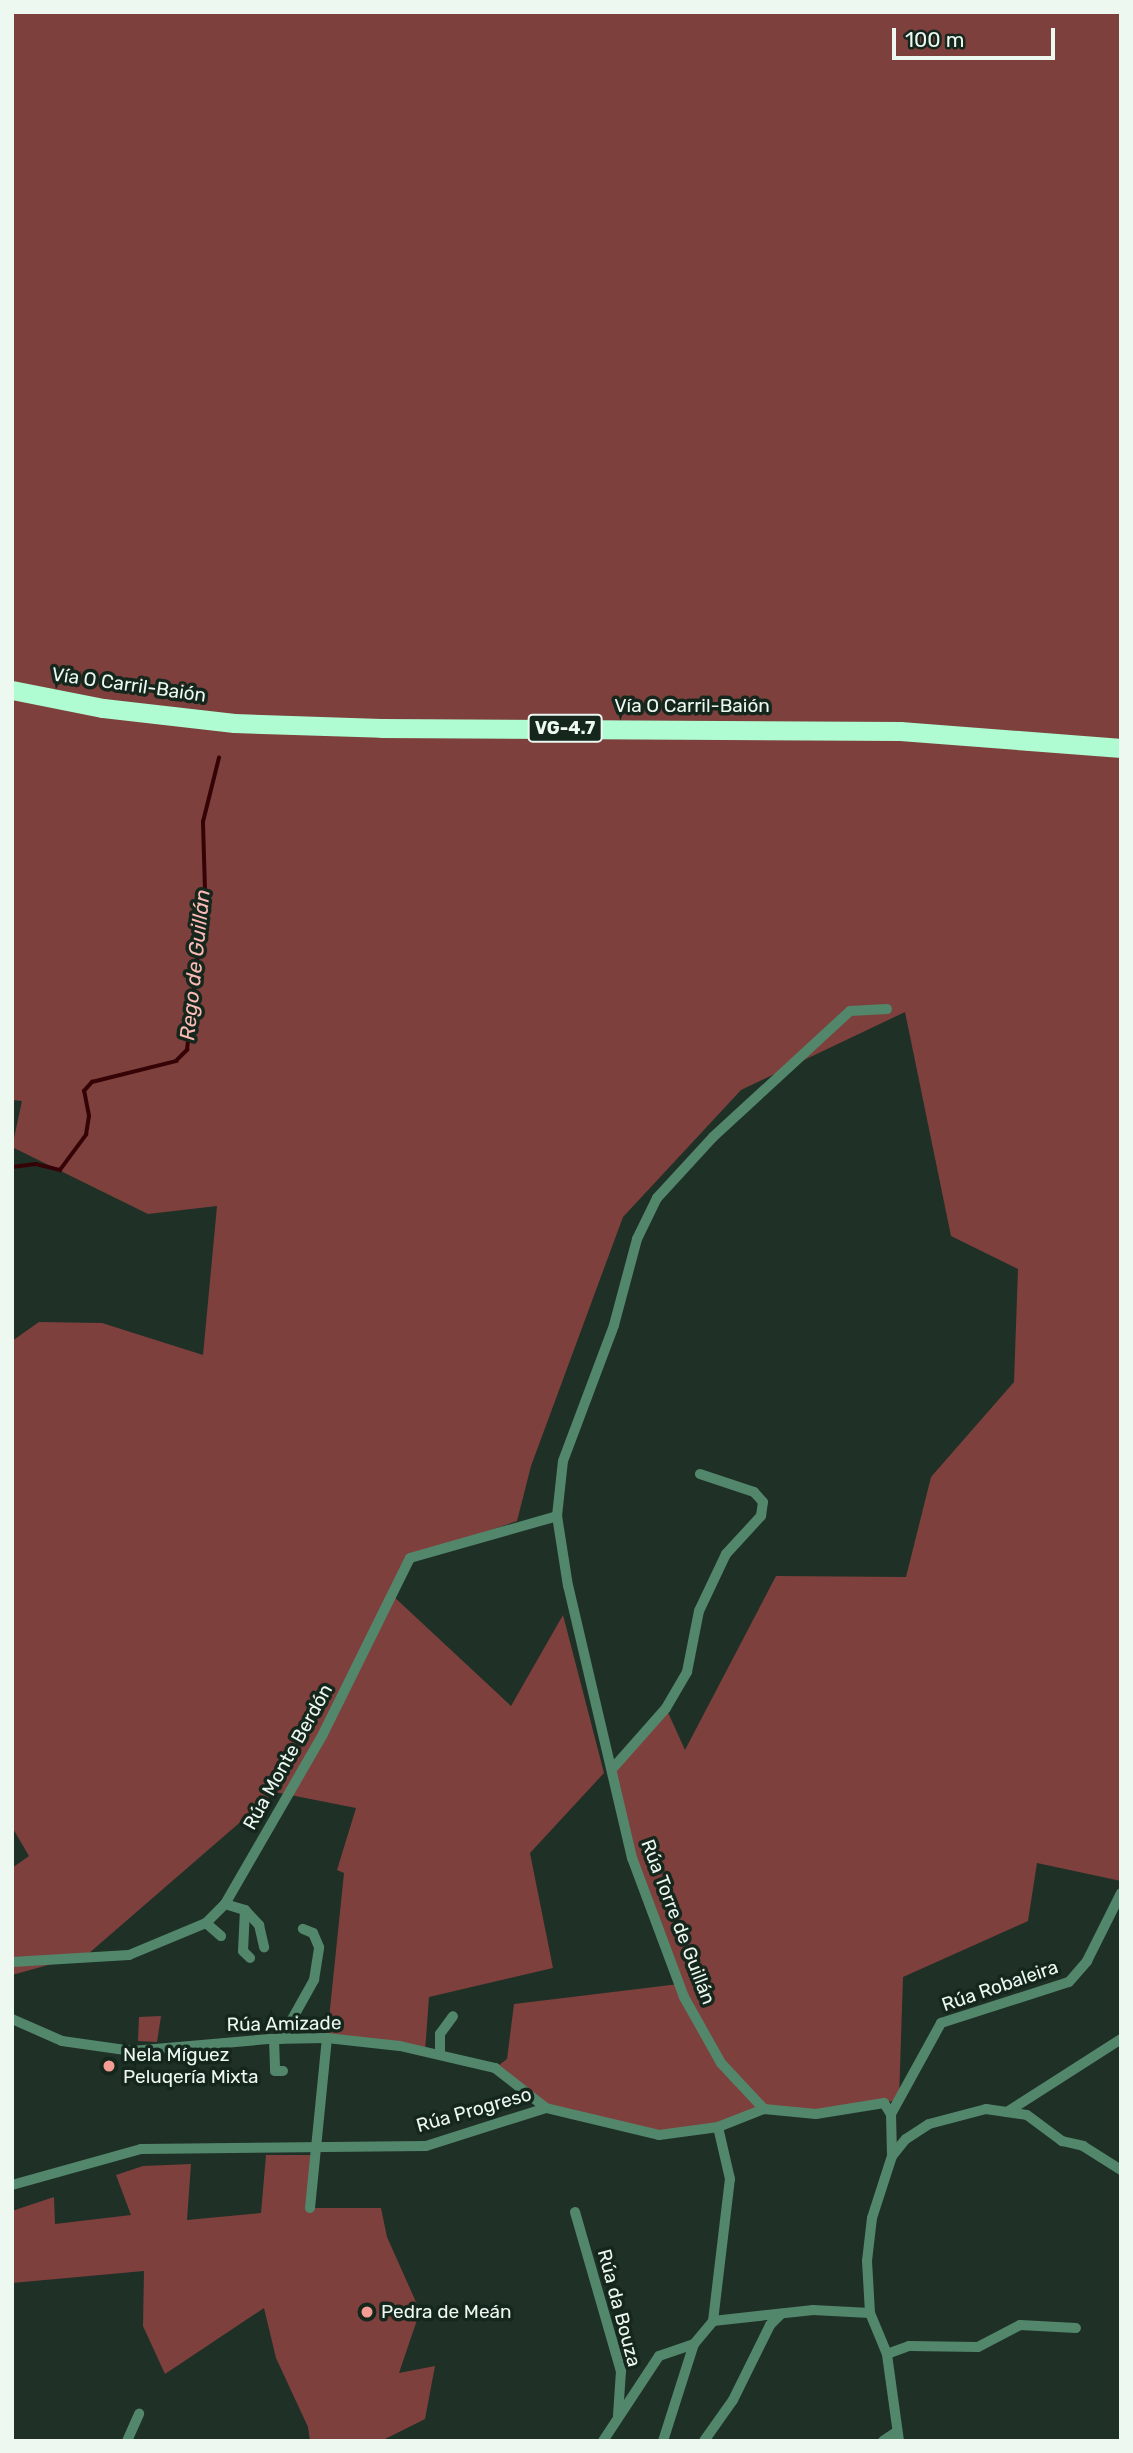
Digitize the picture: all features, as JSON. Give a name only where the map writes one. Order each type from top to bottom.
[{"type":"highway","name":"Vía O Carril-Baión","points":[[12,690],[103,708],[234,723],[381,728],[900,731],[1121,748]]},
{"type":"street","name":"Rúa Torre de Guillán","points":[[764,2109],[721,2063],[684,1997],[632,1858],[613,1768],[568,1586],[557,1516],[564,1461],[614,1325],[637,1239],[657,1198],[713,1137],[850,1011],[887,1009]]},
{"type":"street","points":[[613,1768],[666,1708],[687,1672],[699,1611],[726,1554],[761,1516],[763,1502],[754,1492],[700,1474]]},
{"type":"street","name":"Rúa Monte Berdón","points":[[12,1962],[129,1955],[206,1923],[225,1904],[323,1734],[410,1558],[557,1516]]},
{"type":"street","name":"Rúa Robaleira","points":[[891,2114],[941,2024],[1069,1982],[1087,1961],[1121,1893]]},
{"type":"street","points":[[225,1904],[245,1910],[259,1925],[264,1947]]},
{"type":"street","points":[[245,1910],[243,1951],[250,1958]]},
{"type":"street","points":[[206,1923],[221,1936]]},
{"type":"street","points":[[283,2071],[275,2071],[277,2039],[289,2017],[310,1990],[314,1962],[315,1936],[303,1929]]},
{"type":"street","points":[[440,2055],[440,2034],[453,2016]]},
{"type":"street","name":"Rúa Amizade","points":[[12,2019],[62,2041],[132,2051],[277,2039],[327,2038],[440,2055],[495,2068],[546,2108]]},
{"type":"street","points":[[310,2208],[320,2146],[327,2038]]},
{"type":"street","points":[[1007,2112],[1121,2039]]},
{"type":"street","points":[[663,2441],[694,2344],[713,2321],[730,2179],[718,2127],[764,2109],[816,2114],[884,2102],[891,2114],[892,2156],[872,2218],[867,2261],[870,2313],[887,2354],[897,2437],[883,2441]]},
{"type":"street","name":"Rúa Progreso","points":[[12,2185],[141,2150],[426,2146],[546,2108],[659,2135],[718,2127]]},
{"type":"street","points":[[892,2156],[906,2139],[929,2124],[986,2109],[1027,2115],[1062,2141],[1083,2146],[1121,2170]]},
{"type":"street","name":"Rúa da Bouza","points":[[575,2212],[621,2371],[618,2415]]},
{"type":"street","points":[[713,2321],[813,2310],[870,2313]]},
{"type":"street","points":[[704,2440],[733,2400],[770,2325],[781,2314]]},
{"type":"street","points":[[887,2354],[909,2346],[978,2347],[1020,2325],[1076,2328]]},
{"type":"street","name":"Rúa da Bouza","points":[[603,2441],[659,2356],[694,2344]]},
{"type":"street","points":[[127,2441],[139,2414]]},
{"type":"shaded area","points":[[12,12],[1121,12],[1121,1881],[1037,1863],[1028,1921],[903,1977],[899,2100],[842,2109],[764,2109],[718,2127],[659,2135],[546,2108],[495,2068],[507,2059],[514,2004],[679,1984],[632,1858],[613,1768],[666,1708],[685,1750],[776,1576],[906,1577],[931,1477],[1014,1382],[1018,1269],[951,1236],[905,1012],[741,1090],[623,1217],[531,1466],[517,1521],[410,1558],[392,1595],[511,1706],[563,1615],[604,1773],[530,1853],[553,1968],[429,1997],[425,2052],[327,2038],[344,1873],[337,1870],[356,1808],[275,1792],[88,1954],[12,1975],[12,1868],[29,1856],[12,1827],[12,1341],[39,1322],[102,1323],[203,1355],[217,1206],[148,1214],[12,1147],[22,1101],[12,1100]]},
{"type":"shaded area","points":[[161,2016],[157,2042],[138,2041],[139,2017]]},
{"type":"shaded area","points":[[266,2155],[314,2155],[311,2208],[381,2208],[387,2237],[420,2311],[399,2373],[435,2366],[425,2419],[381,2441],[310,2441],[308,2427],[276,2358],[264,2308],[165,2374],[143,2326],[144,2271],[12,2283],[12,2211],[54,2197],[55,2224],[131,2215],[116,2175],[143,2166],[191,2164],[187,2220],[261,2213]]},
{"type":"waterway","name":"Rego de Guillán","points":[[12,1167],[36,1164],[60,1170],[86,1135],[89,1116],[84,1091],[92,1082],[176,1061],[187,1050],[205,891],[203,822],[219,758]]},
{"type":"place","name":"Nela Míguez Peluqería Mixta","points":[[109,2066]]},
{"type":"place","name":"Pedra de Meán","points":[[367,2312]]}]
